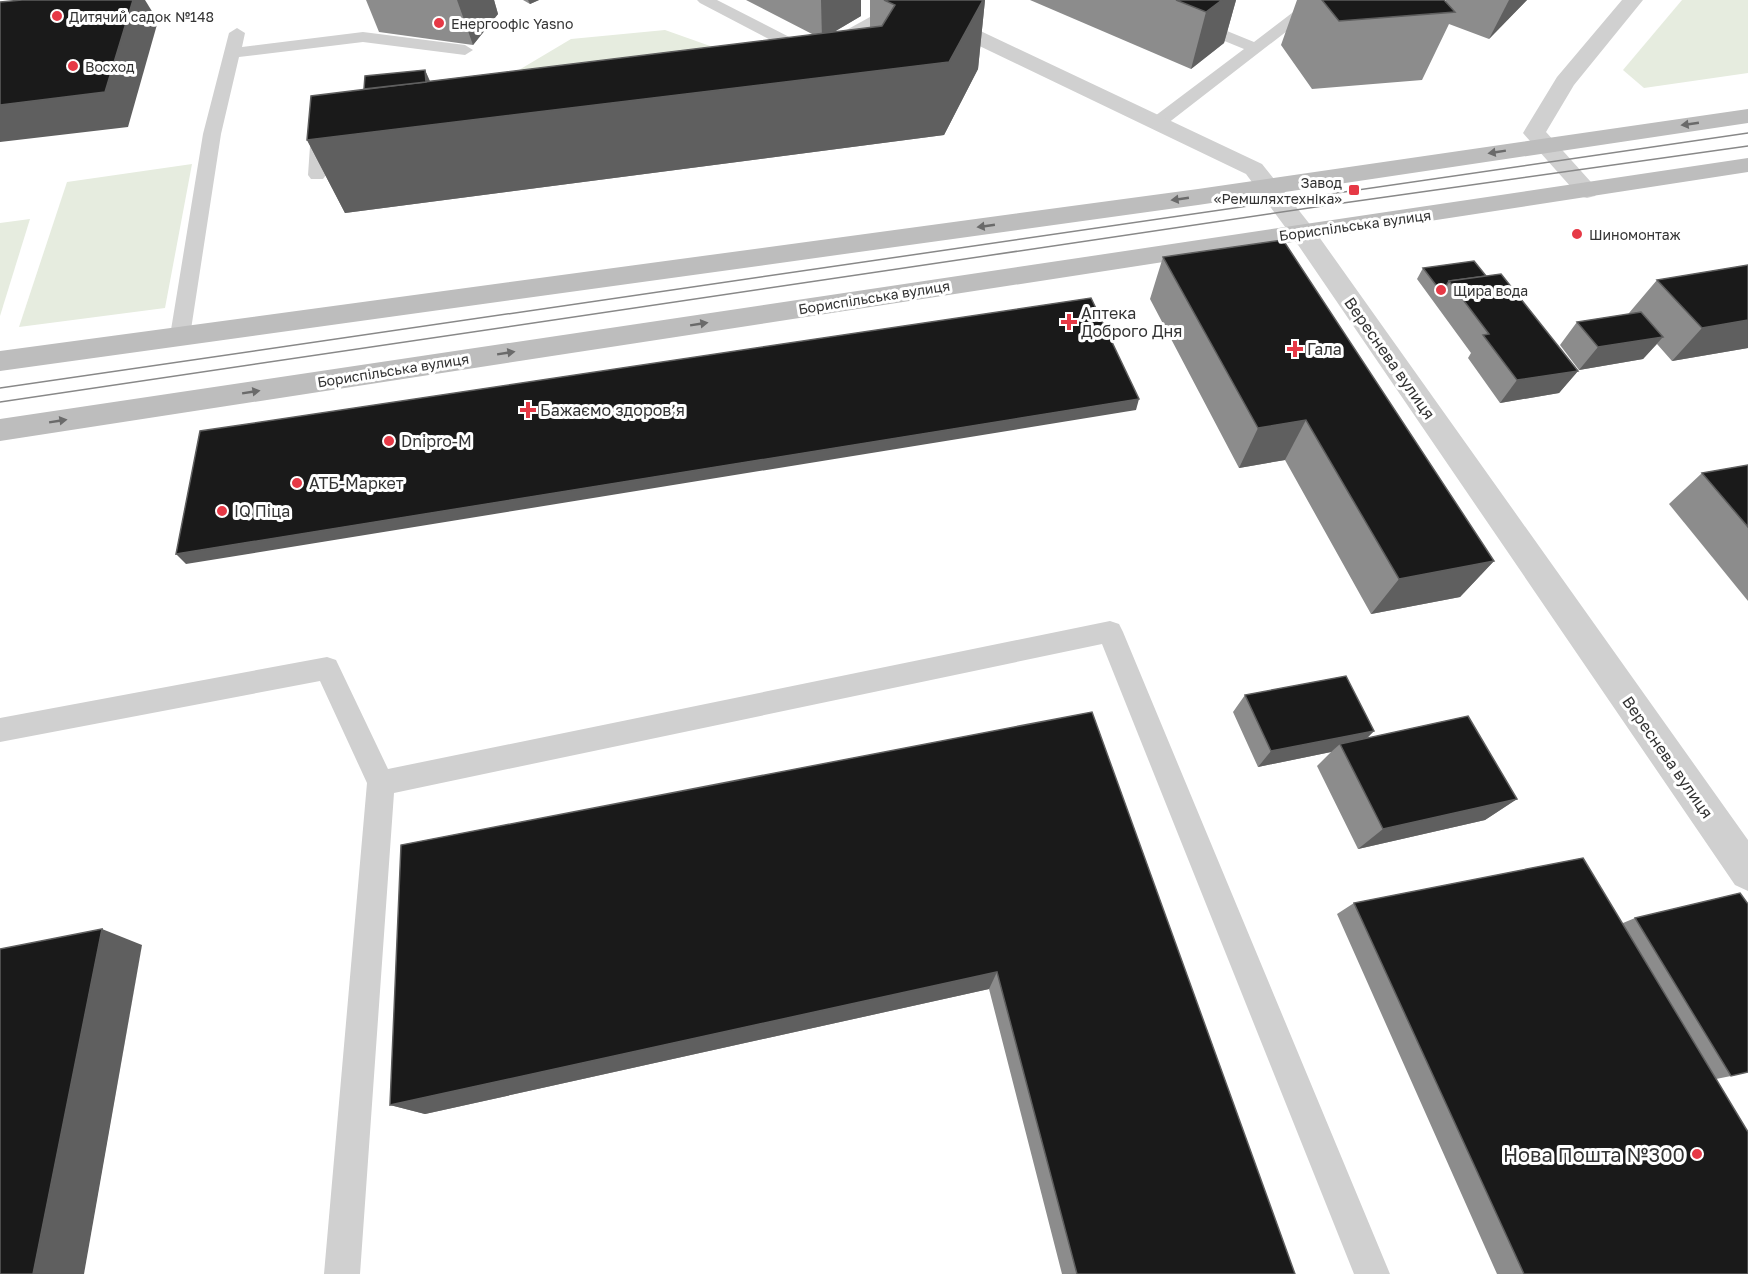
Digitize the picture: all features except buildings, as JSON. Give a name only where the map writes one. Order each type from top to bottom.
[{"type":"main road","points":[[0,361],[1267,186],[1748,116]]},
{"type":"main road","name":"Бориспільська вулиця","points":[[0,430],[1748,165]]},
{"type":"street","points":[[1587,191],[1534,133],[1559,92],[1633,0]]},
{"type":"street","name":"Вереснева вулиця","points":[[902,2],[1254,169],[1304,233],[1748,872]]},
{"type":"lane","points":[[705,0],[814,58],[902,2]]},
{"type":"lane","points":[[1137,0],[1255,48]]},
{"type":"lane","points":[[1157,123],[1319,0]]},
{"type":"lane","points":[[180,336],[212,134],[237,33]]},
{"type":"lane","points":[[233,53],[363,37],[465,50]]},
{"type":"lane","points":[[317,175],[319,146],[355,141]]},
{"type":"lane","points":[[381,783],[1110,632],[1372,1274]]},
{"type":"lane","points":[[0,730],[327,668],[381,783],[342,1274]]},
{"type":"shaded area","points":[[1682,0],[1748,0],[1748,73],[1644,88],[1623,70]]},
{"type":"shaded area","points":[[665,30],[761,64],[452,110],[571,39]]},
{"type":"shaded area","points":[[192,164],[165,308],[19,327],[67,182]]},
{"type":"shaded area","points":[[30,219],[0,316],[0,223]]},
{"type":"tram line","points":[[0,388],[1748,133]]},
{"type":"tram line","points":[[0,402],[1336,204],[1748,146]]},
{"type":"place","name":"Дитячий садок №148","points":[[57,16]]},
{"type":"place","name":"Енергоофіс Yasno","points":[[439,23]]},
{"type":"place","name":"Восход","points":[[73,66]]},
{"type":"place","name":"Завод «Ремшляхтехніка»","points":[[1354,190]]},
{"type":"place","name":"Шиномонтаж","points":[[1577,234]]},
{"type":"place","name":"Щира вода","points":[[1441,290]]},
{"type":"place","name":"Аптека Доброго Дня","points":[[1069,322]]},
{"type":"place","name":"Гала","points":[[1295,349]]},
{"type":"place","name":"Бажаємо здоровʼя","points":[[528,410]]},
{"type":"place","name":"Dnipro-M","points":[[389,441]]},
{"type":"place","name":"АТБ-Маркет","points":[[297,483]]},
{"type":"place","name":"IQ Піца","points":[[222,511]]},
{"type":"place","name":"Нова Пошта №300","points":[[1697,1154]]}]
